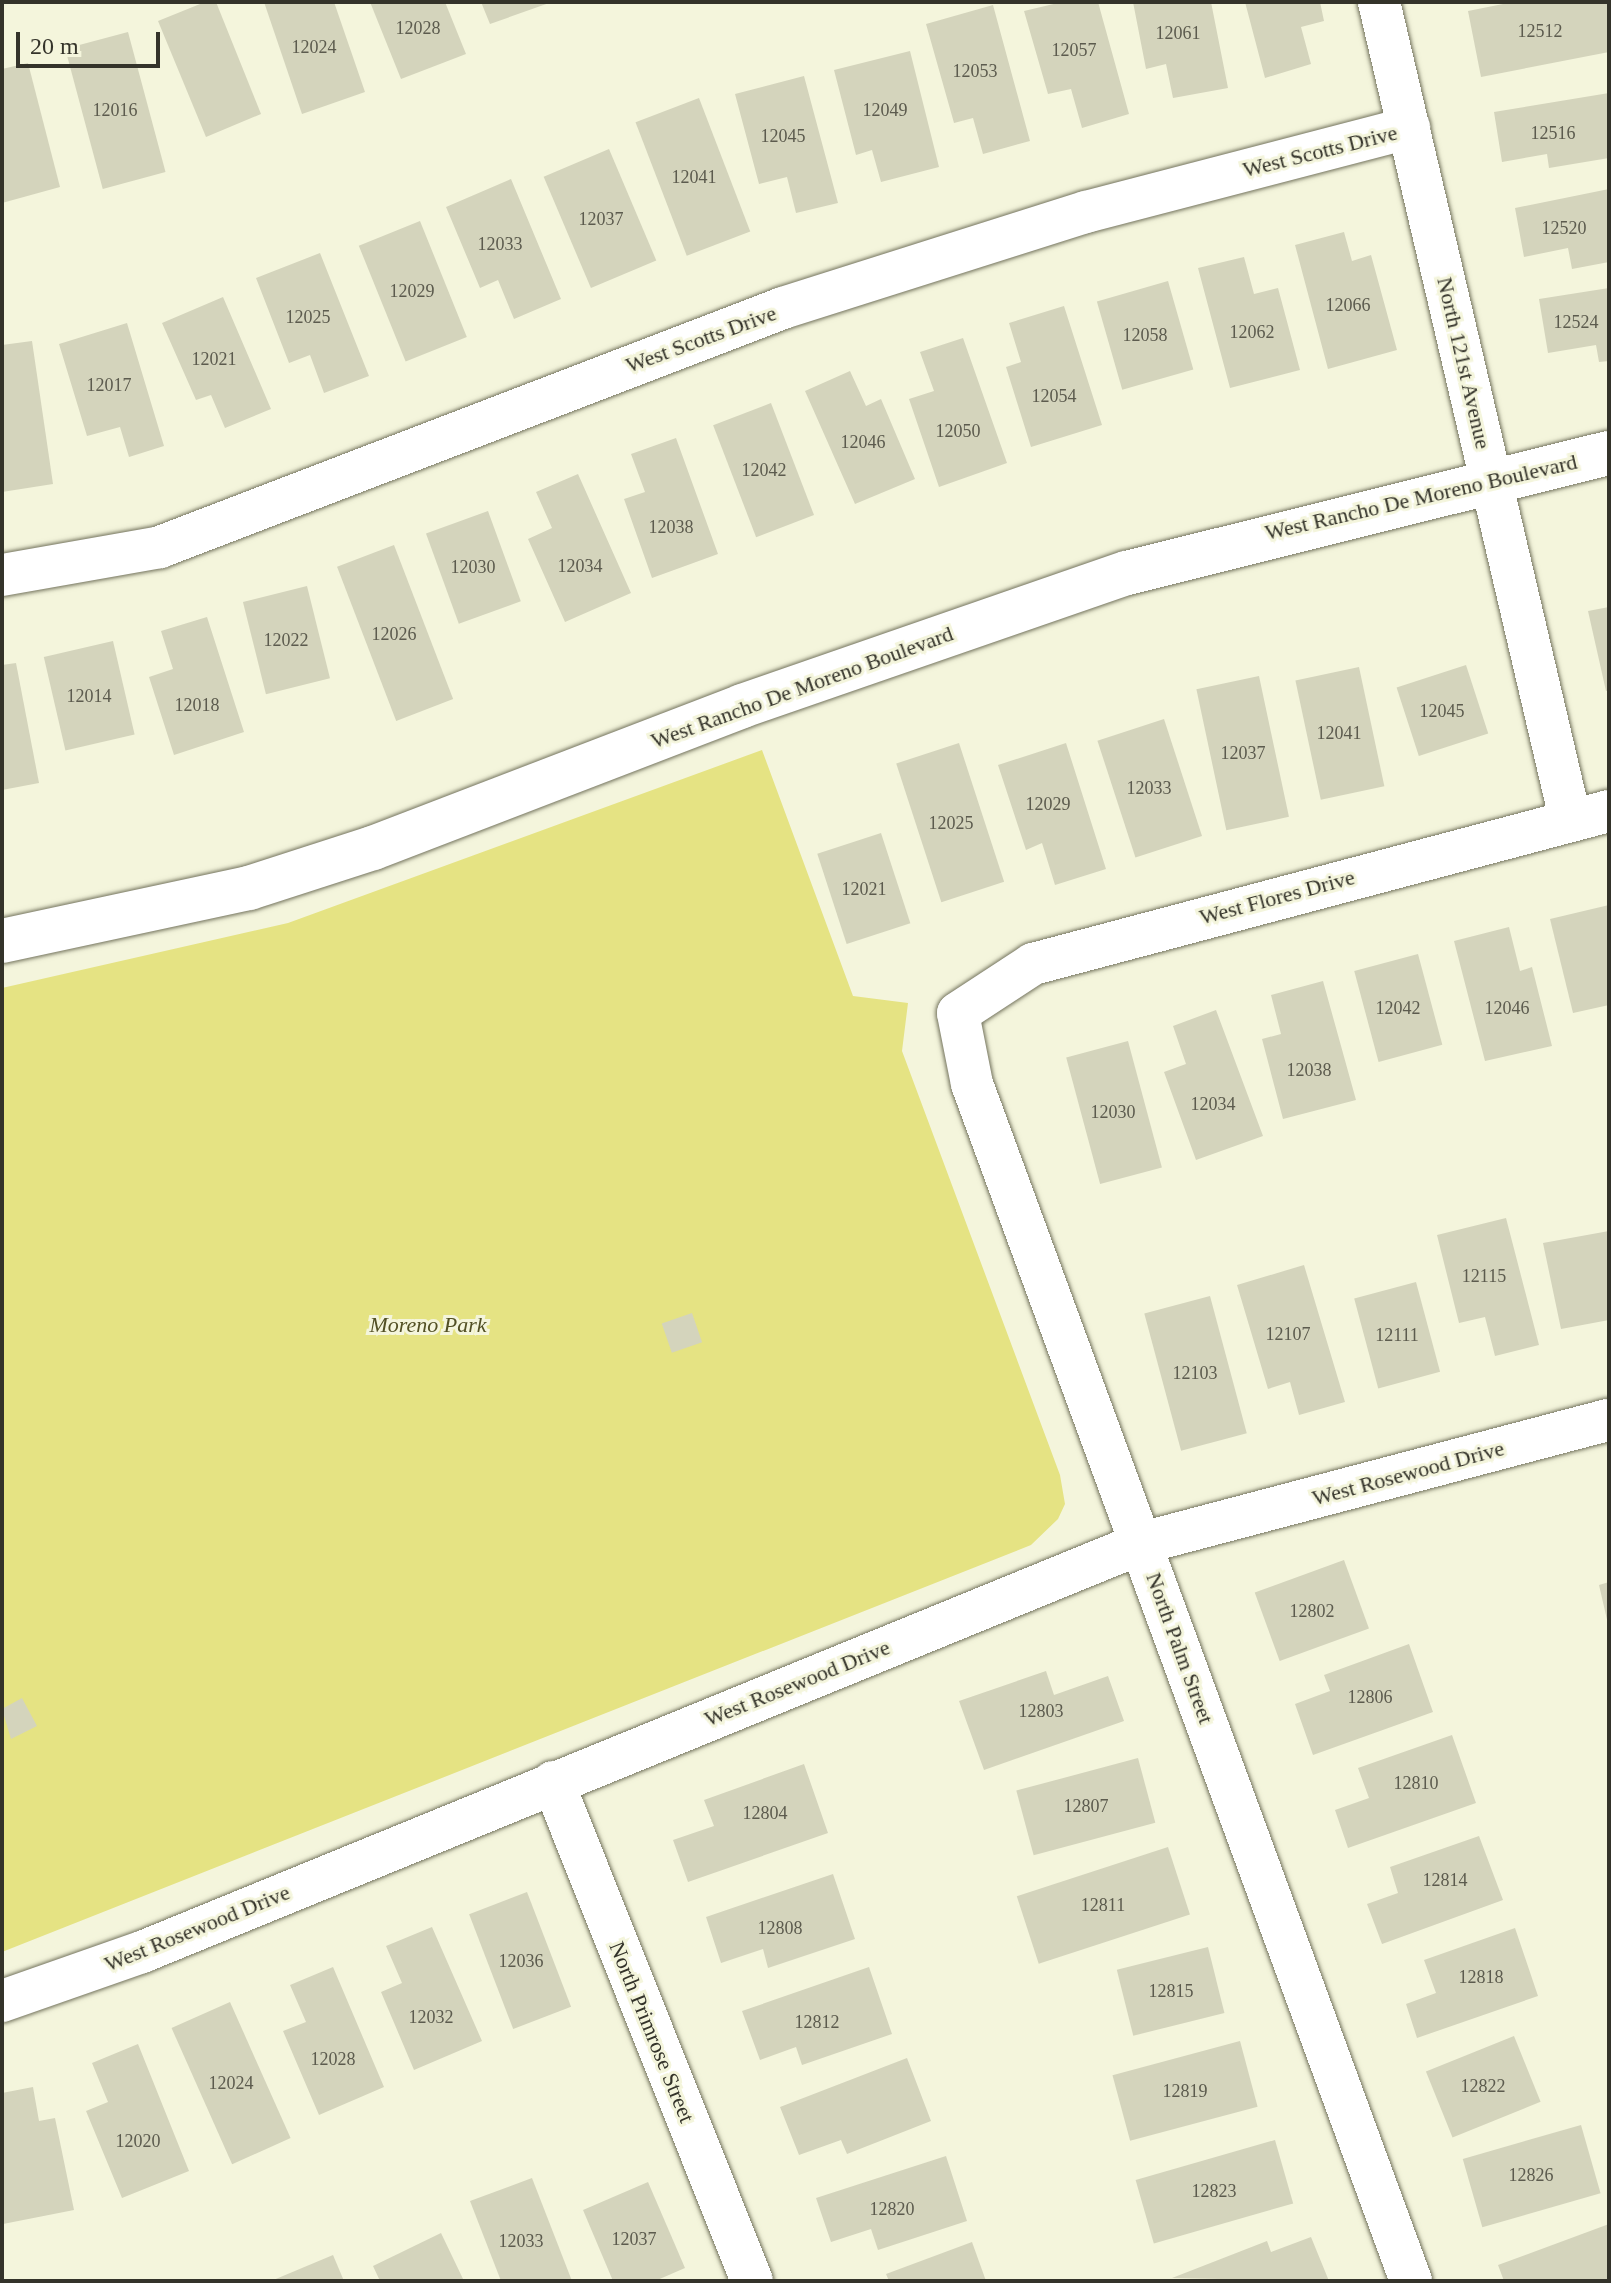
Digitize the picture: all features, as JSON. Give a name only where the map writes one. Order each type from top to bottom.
[{"type":"street","name":"North 121st Avenue","points":[[1379,2],[1491,478],[1589,814]]},
{"type":"street","name":"West Scotts Drive","points":[[2,575],[160,547],[783,308],[1086,212],[1409,128]]},
{"type":"street","name":"West Rancho De Moreno Boulevard","points":[[2,941],[249,888],[1127,573],[1491,478],[1609,453]]},
{"type":"street","name":"West Flores Drive","points":[[958,1013],[1033,964],[1589,814]]},
{"type":"street","name":"North Palm Street","points":[[958,1013],[972,1084],[1411,2281]]},
{"type":"street","name":"West Rosewood Drive","points":[[2,2001],[142,1952],[1142,1543],[1609,1420]]},
{"type":"street","name":"North Primrose Street","points":[[553,1782],[752,2281]]},
{"type":"green space","name":"Moreno Park","points":[[762,750],[853,996],[908,1003],[902,1051],[1060,1475],[1065,1504],[1058,1519],[1031,1545],[2,1952],[2,988],[288,923]]},
{"type":"building","points":[[205,2],[216,2],[261,114],[206,137],[158,21]]},
{"type":"building","points":[[264,2],[334,2],[365,92],[302,114]]},
{"type":"building","points":[[370,2],[445,2],[466,54],[401,79]]},
{"type":"building","points":[[481,2],[552,2],[490,24]]},
{"type":"building","points":[[1062,2],[1098,2],[1129,114],[1082,128],[1071,89],[1048,94],[1024,11]]},
{"type":"building","points":[[1133,2],[1211,2],[1228,88],[1173,98],[1166,64],[1146,69]]},
{"type":"building","points":[[1245,2],[1320,2],[1324,21],[1301,27],[1311,64],[1265,78]]},
{"type":"building","points":[[1513,2],[1609,2],[1609,52],[1481,77],[1468,11]]},
{"type":"building","points":[[993,5],[1030,141],[983,154],[973,118],[954,123],[926,24]]},
{"type":"building","points":[[128,32],[166,172],[103,189],[65,49]]},
{"type":"building","points":[[910,51],[939,167],[881,182],[872,150],[856,155],[834,70]]},
{"type":"building","points":[[28,63],[60,187],[2,203],[2,69]]},
{"type":"building","points":[[804,76],[838,203],[796,213],[787,177],[759,184],[735,94]]},
{"type":"building","points":[[1609,93],[1609,158],[1549,168],[1547,154],[1502,162],[1494,112]]},
{"type":"building","points":[[699,98],[750,232],[687,256],[636,122]]},
{"type":"building","points":[[609,149],[656,260],[591,288],[544,177]]},
{"type":"building","points":[[511,179],[561,299],[514,319],[498,280],[480,288],[446,207]]},
{"type":"building","points":[[1609,189],[1609,262],[1572,269],[1568,248],[1524,257],[1515,208]]},
{"type":"building","points":[[420,221],[467,337],[406,362],[359,246]]},
{"type":"building","points":[[1344,232],[1352,261],[1371,255],[1397,350],[1328,369],[1295,245]]},
{"type":"building","points":[[320,253],[369,376],[324,393],[310,355],[289,363],[256,278]]},
{"type":"building","points":[[1244,257],[1254,294],[1278,288],[1300,370],[1230,388],[1198,268]]},
{"type":"building","points":[[1168,281],[1193,369],[1122,390],[1097,301]]},
{"type":"building","points":[[1609,288],[1609,361],[1599,362],[1596,345],[1548,353],[1539,299]]},
{"type":"building","points":[[223,297],[271,409],[225,428],[211,395],[196,400],[162,323]]},
{"type":"building","points":[[1064,306],[1102,425],[1031,447],[1006,367],[1021,362],[1009,323]]},
{"type":"building","points":[[127,323],[164,446],[129,457],[120,427],[87,436],[59,344]]},
{"type":"building","points":[[963,338],[1007,463],[939,487],[909,399],[934,391],[920,352]]},
{"type":"building","points":[[32,341],[53,484],[2,492],[2,345]]},
{"type":"building","points":[[850,371],[866,406],[881,399],[915,479],[855,504],[805,391]]},
{"type":"building","points":[[771,403],[814,515],[756,537],[713,425]]},
{"type":"building","points":[[676,438],[718,554],[652,578],[624,499],[645,492],[631,454]]},
{"type":"building","points":[[578,474],[631,593],[565,622],[528,539],[552,528],[536,492]]},
{"type":"building","points":[[488,511],[521,601],[459,624],[426,534]]},
{"type":"building","points":[[394,545],[453,699],[396,721],[337,567]]},
{"type":"building","points":[[307,586],[330,678],[266,694],[243,602]]},
{"type":"building","points":[[1609,607],[1609,690],[1606,691],[1588,611]]},
{"type":"building","points":[[207,617],[244,732],[174,755],[149,677],[173,669],[161,631]]},
{"type":"building","points":[[113,641],[135,735],[65,751],[44,657]]},
{"type":"building","points":[[16,663],[39,783],[2,790],[2,665]]},
{"type":"building","points":[[1466,665],[1488,733],[1419,756],[1397,688]]},
{"type":"building","points":[[1359,667],[1384,786],[1321,800],[1295,681]]},
{"type":"building","points":[[1259,676],[1289,817],[1226,830],[1196,689]]},
{"type":"building","points":[[1164,719],[1202,836],[1135,858],[1097,741]]},
{"type":"building","points":[[959,743],[1004,882],[941,902],[896,763]]},
{"type":"building","points":[[1066,743],[1106,869],[1055,885],[1042,843],[1026,850],[998,765]]},
{"type":"building","points":[[881,833],[910,923],[847,944],[817,854]]},
{"type":"building","points":[[1609,905],[1609,1005],[1573,1013],[1550,919]]},
{"type":"building","points":[[1509,927],[1520,971],[1532,967],[1552,1046],[1485,1061],[1454,941]]},
{"type":"building","points":[[1418,954],[1442,1045],[1379,1062],[1354,971]]},
{"type":"building","points":[[1323,981],[1356,1100],[1283,1119],[1262,1039],[1281,1034],[1271,995]]},
{"type":"building","points":[[1216,1010],[1263,1136],[1196,1160],[1164,1072],[1186,1064],[1173,1026]]},
{"type":"building","points":[[1128,1041],[1162,1168],[1100,1184],[1066,1058]]},
{"type":"building","points":[[1506,1218],[1539,1345],[1495,1356],[1485,1317],[1459,1323],[1437,1235]]},
{"type":"building","points":[[1609,1231],[1609,1320],[1561,1329],[1543,1243]]},
{"type":"building","points":[[1304,1265],[1345,1402],[1299,1415],[1290,1382],[1268,1389],[1237,1285]]},
{"type":"building","points":[[1416,1282],[1440,1372],[1378,1388],[1354,1299]]},
{"type":"building","points":[[1210,1296],[1247,1433],[1181,1451],[1144,1314]]},
{"type":"building","points":[[692,1313],[702,1342],[672,1353],[662,1323]]},
{"type":"building","points":[[1344,1560],[1369,1629],[1280,1661],[1255,1592]]},
{"type":"building","points":[[1609,1582],[1609,1624],[1608,1624],[1599,1585]]},
{"type":"building","points":[[1409,1644],[1433,1712],[1313,1755],[1295,1704],[1330,1691],[1324,1675]]},
{"type":"building","points":[[1046,1671],[1054,1695],[1108,1676],[1124,1721],[984,1770],[959,1701]]},
{"type":"building","points":[[22,1698],[37,1726],[11,1739],[2,1709]]},
{"type":"building","points":[[1452,1735],[1476,1803],[1348,1848],[1335,1810],[1369,1798],[1358,1768]]},
{"type":"building","points":[[1138,1758],[1155,1823],[1034,1855],[1016,1791]]},
{"type":"building","points":[[804,1764],[828,1833],[688,1882],[673,1840],[714,1826],[704,1800]]},
{"type":"building","points":[[1479,1836],[1503,1900],[1382,1944],[1367,1904],[1398,1893],[1390,1867]]},
{"type":"building","points":[[1168,1847],[1190,1915],[1039,1964],[1017,1896]]},
{"type":"building","points":[[833,1874],[855,1939],[768,1968],[763,1949],[721,1963],[706,1917]]},
{"type":"building","points":[[527,1892],[571,2007],[513,2029],[469,1914]]},
{"type":"building","points":[[432,1927],[482,2041],[414,2070],[381,1992],[402,1983],[386,1946]]},
{"type":"building","points":[[1515,1928],[1538,1996],[1417,2038],[1406,2004],[1436,1993],[1424,1960]]},
{"type":"building","points":[[1208,1947],[1224,2013],[1133,2036],[1117,1970]]},
{"type":"building","points":[[333,1967],[384,2087],[319,2115],[283,2031],[306,2022],[290,1985]]},
{"type":"building","points":[[869,1967],[892,2034],[802,2065],[796,2047],[760,2060],[742,2011]]},
{"type":"building","points":[[230,2002],[291,2138],[232,2164],[172,2028]]},
{"type":"building","points":[[1514,2036],[1541,2102],[1453,2137],[1426,2072]]},
{"type":"building","points":[[1240,2041],[1258,2107],[1130,2141],[1112,2075]]},
{"type":"building","points":[[138,2044],[189,2171],[122,2198],[86,2111],[108,2102],[92,2063]]},
{"type":"building","points":[[907,2058],[931,2121],[847,2154],[841,2140],[799,2155],[780,2107]]},
{"type":"building","points":[[33,2087],[39,2121],[55,2118],[74,2210],[3,2224],[2,2093]]},
{"type":"building","points":[[1581,2125],[1601,2193],[1482,2227],[1463,2159]]},
{"type":"building","points":[[1275,2140],[1293,2203],[1154,2243],[1136,2180]]},
{"type":"building","points":[[946,2156],[967,2221],[878,2250],[871,2229],[831,2242],[816,2198]]},
{"type":"building","points":[[532,2178],[572,2281],[501,2281],[470,2201]]},
{"type":"building","points":[[648,2182],[685,2268],[655,2281],[613,2281],[583,2210]]},
{"type":"building","points":[[1609,2224],[1609,2281],[1504,2281],[1498,2265]]},
{"type":"building","points":[[441,2233],[464,2281],[380,2281],[373,2266]]},
{"type":"building","points":[[1311,2237],[1329,2281],[1172,2278],[1267,2241],[1271,2252]]},
{"type":"building","points":[[972,2242],[986,2281],[889,2281],[886,2274]]},
{"type":"building","points":[[333,2255],[344,2281],[271,2281]]}]
